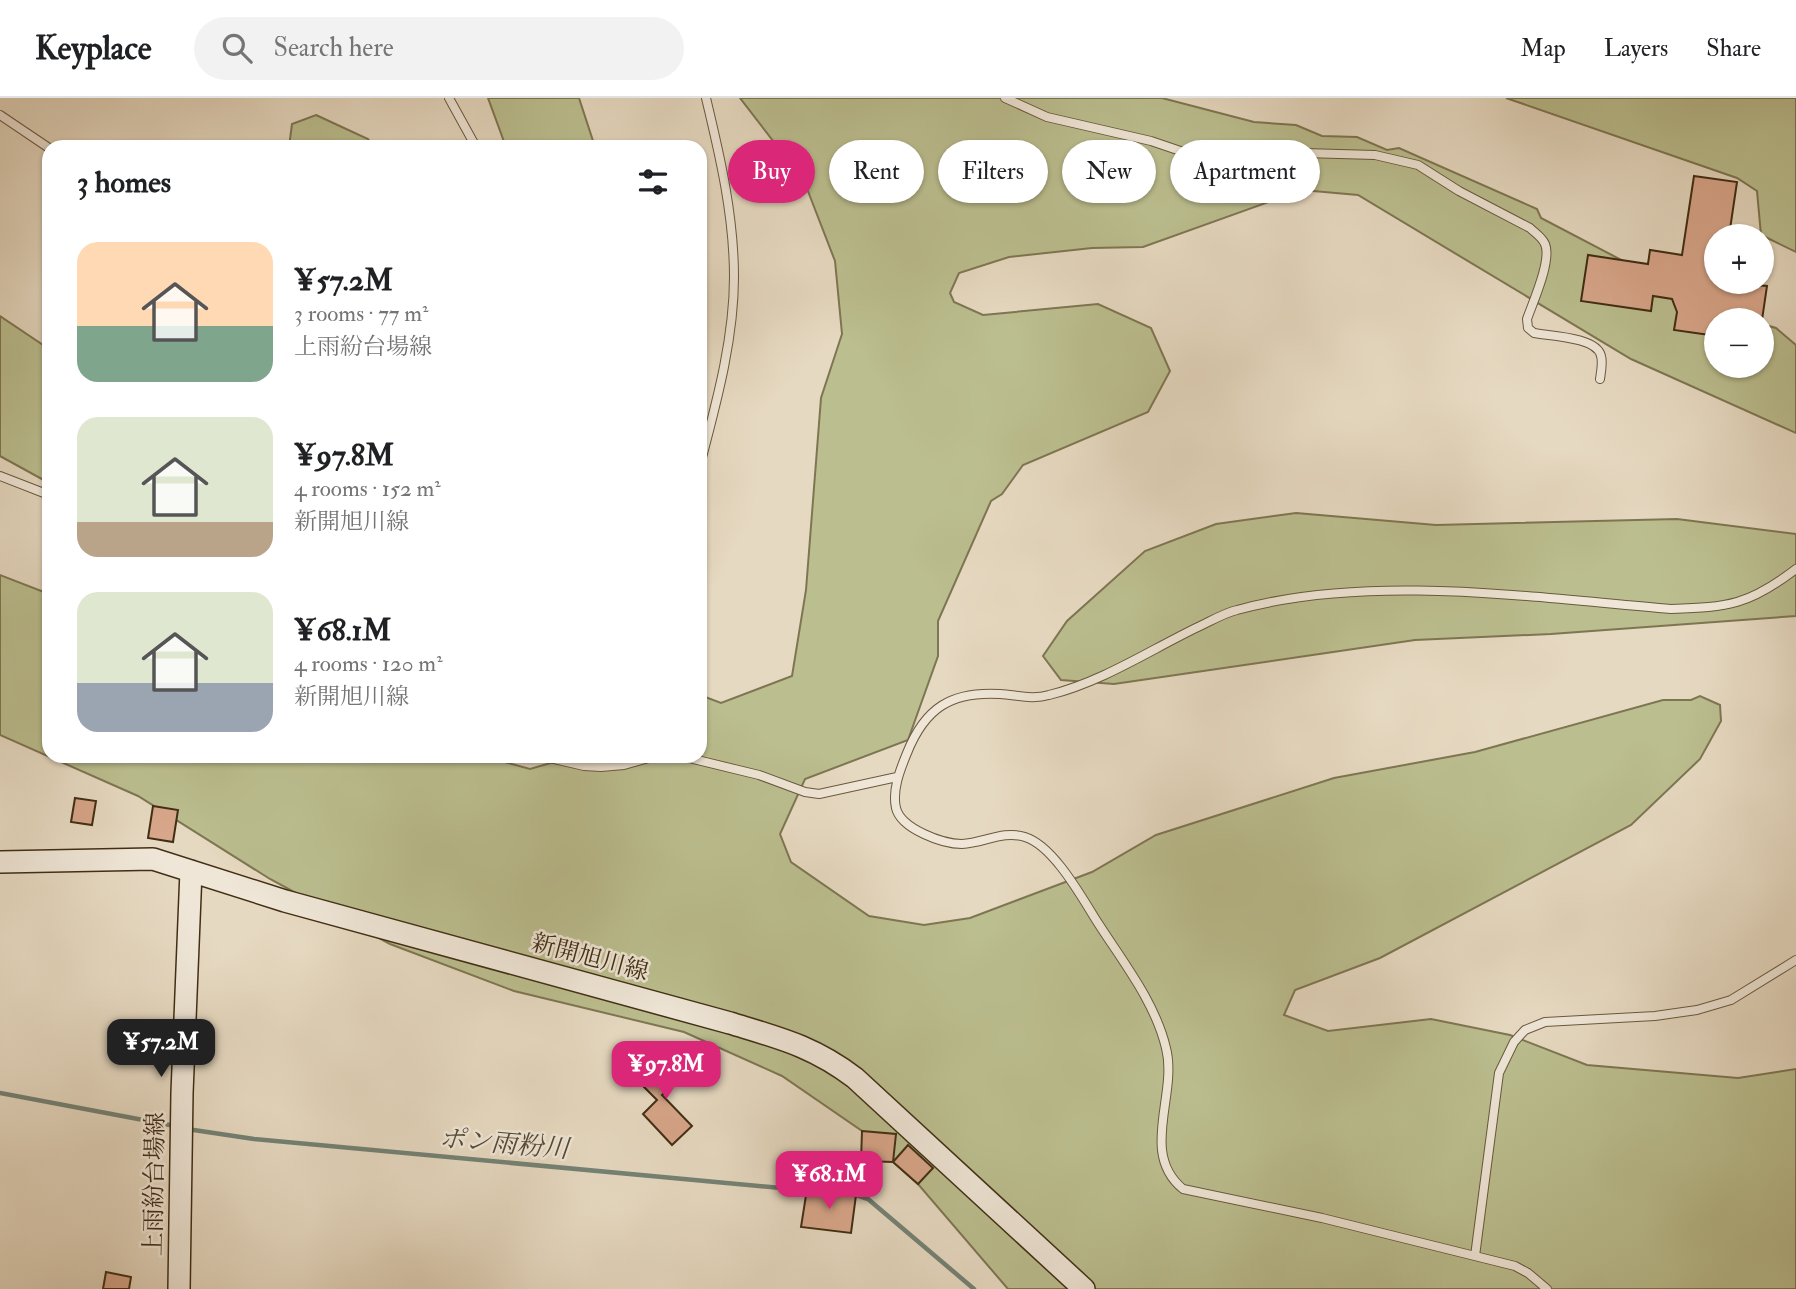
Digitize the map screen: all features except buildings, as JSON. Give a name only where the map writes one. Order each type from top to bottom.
[{"type":"main road","name":"新開旭川線","points":[[0,862],[153,859],[285,901],[730,1023],[796,1044],[827,1057],[897,1114],[1084,1289]]},
{"type":"main road","name":"上雨紛台場線","points":[[178,1289],[191,871]]},
{"type":"lane","points":[[449,98],[472,140]]},
{"type":"lane","points":[[706,98],[723,168],[733,239],[734,278],[726,353],[707,435]]},
{"type":"lane","points":[[1005,98],[1047,117],[1151,141],[1204,159],[1229,162],[1315,153],[1375,155],[1418,165],[1540,237],[1546,246],[1545,266],[1527,319],[1528,328],[1534,333],[1587,342],[1595,346],[1601,355],[1600,379]]},
{"type":"lane","points":[[0,115],[42,143]]},
{"type":"lane","points":[[0,475],[42,492]]},
{"type":"lane","points":[[1547,1289],[1515,1266],[1322,1218],[1183,1189],[1174,1181],[1161,1158],[1169,1064],[1166,1047],[1150,1004],[1061,866],[1026,837],[998,835],[961,844],[923,835],[903,820],[896,809],[897,777],[915,735],[941,706],[954,697],[972,693],[1026,698],[1048,696],[1097,678],[1235,610],[1335,594],[1447,591],[1671,609],[1705,608],[1746,600],[1767,592],[1796,569]]},
{"type":"lane","points":[[707,761],[759,775],[804,792],[820,794],[897,777]]},
{"type":"lane","points":[[571,763],[601,767],[631,763]]},
{"type":"lane","points":[[1475,1256],[1499,1073],[1509,1049],[1525,1030],[1545,1022],[1655,1016],[1697,1010],[1731,1000],[1796,960]]},
{"type":"green space","points":[[488,98],[579,98],[593,140],[503,140]]},
{"type":"green space","points":[[740,98],[1162,98],[1254,122],[1296,125],[1322,136],[1357,137],[1387,150],[1399,148],[1537,209],[1541,218],[1709,308],[1704,308],[1704,378],[1774,378],[1774,327],[1796,345],[1796,433],[1631,359],[1358,195],[1320,192],[1320,140],[1170,140],[1170,203],[1266,203],[1143,247],[1092,248],[1009,257],[959,273],[950,293],[954,302],[983,315],[1098,304],[1151,328],[1170,371],[1148,412],[1023,465],[1002,494],[991,501],[938,621],[938,656],[908,740],[805,779],[780,834],[791,862],[869,916],[924,925],[970,918],[1092,872],[1156,835],[1334,778],[1475,752],[1663,700],[1691,700],[1700,696],[1720,705],[1721,721],[1700,759],[1631,825],[1380,958],[1295,990],[1284,1015],[1328,1031],[1431,1019],[1510,1035],[1587,1065],[1738,1078],[1796,1069],[1796,1289],[1008,1289],[918,1184],[893,1162],[878,1142],[782,1076],[684,1032],[514,991],[390,944],[270,879],[138,796],[63,763],[508,763],[530,769],[551,763],[707,763],[707,698],[721,703],[792,676],[806,590],[821,398],[842,334],[835,261],[813,203],[815,203],[815,140],[772,140]]},
{"type":"green space","points":[[1506,98],[1796,98],[1796,252],[1774,241],[1774,224],[1760,224],[1757,191],[1737,178]]},
{"type":"green space","points":[[316,115],[369,140],[290,140],[292,124]]},
{"type":"green space","points":[[0,316],[42,344],[42,479],[0,456]]},
{"type":"green space","points":[[1296,513],[1436,525],[1677,519],[1796,534],[1796,616],[1551,634],[1415,640],[1114,684],[1061,680],[1043,656],[1067,621],[1145,551],[1216,524]]},
{"type":"green space","points":[[0,575],[42,591],[42,754],[0,735]]},
{"type":"waterway","name":"ポン雨粉川","points":[[0,1093],[175,1126]]},
{"type":"waterway","name":"ポン雨粉川","points":[[187,1129],[254,1139],[856,1195],[868,1199],[974,1289]]}]
